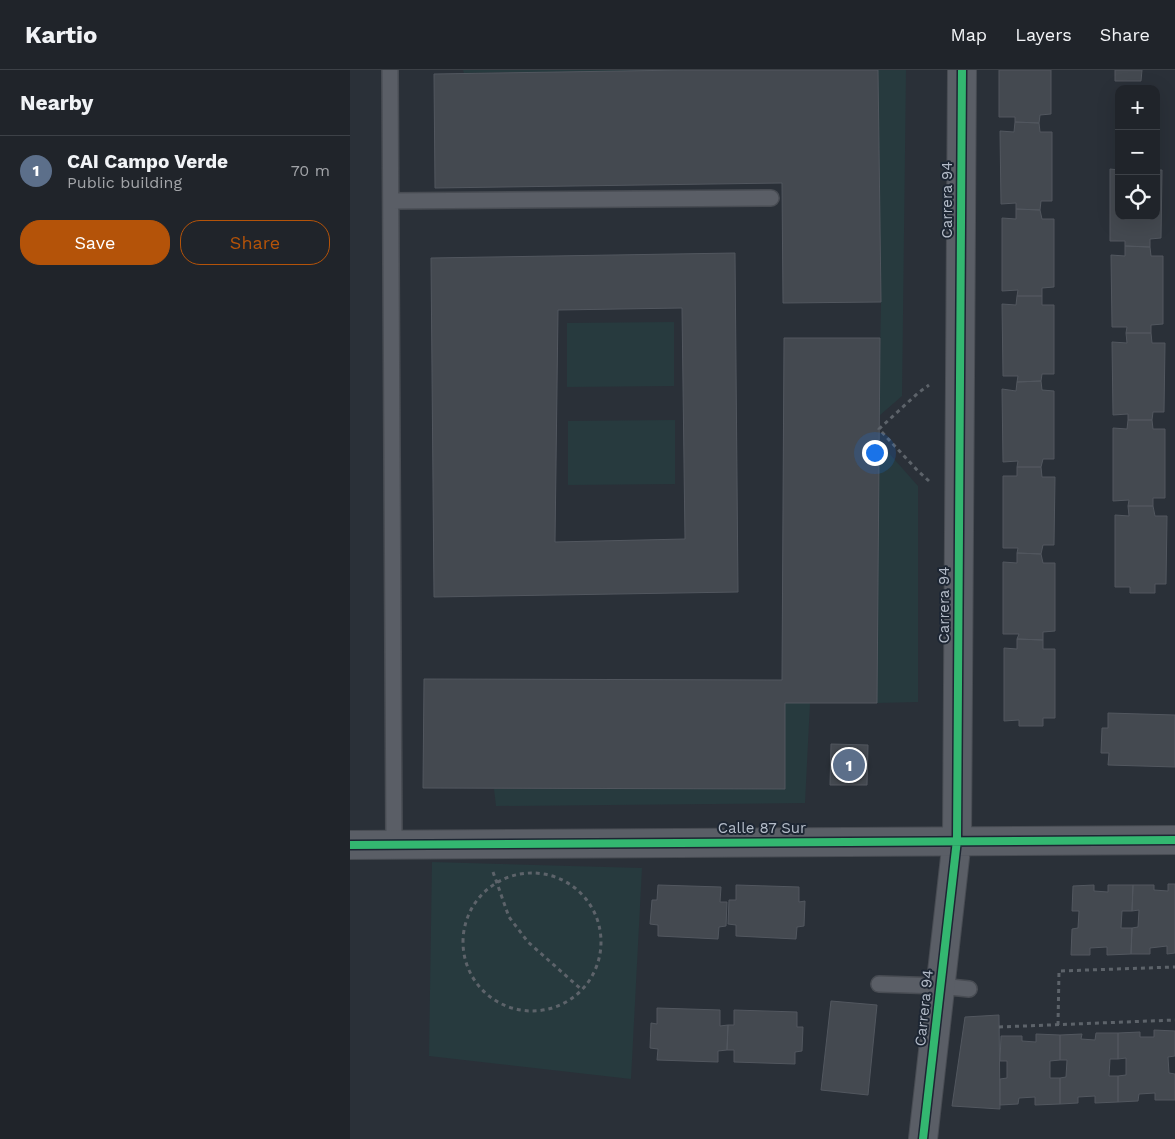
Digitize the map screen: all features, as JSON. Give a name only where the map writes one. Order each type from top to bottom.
[{"type":"street","name":"Carrera 94","points":[[923,1139],[957,840],[962,70]]},
{"type":"street","name":"Calle 87 Sur","points":[[350,845],[1175,840]]},
{"type":"lane","points":[[390,70],[394,844]]},
{"type":"lane","points":[[391,201],[770,198]]},
{"type":"lane","points":[[879,984],[940,986],[969,990]]},
{"type":"path","points":[[929,385],[880,429],[918,472],[929,481]]},
{"type":"path","points":[[486,844],[508,917],[528,942],[582,990]]},
{"type":"path","points":[[532,872],[555,876],[575,887],[591,904],[600,925],[601,948],[595,971],[582,990],[564,1004],[542,1011],[519,1011],[498,1004],[480,989],[468,970],[462,948],[464,924],[473,903],[489,886],[496,882],[509,875],[532,872]]},
{"type":"path","points":[[1058,1025],[1059,971],[1175,967]]},
{"type":"path","points":[[999,1027],[1175,1020]]},
{"type":"green space","points":[[463,70],[684,70],[464,73]]},
{"type":"green space","points":[[878,70],[906,70],[902,396],[879,416],[881,302]]},
{"type":"green space","points":[[674,322],[674,386],[567,387],[567,323]]},
{"type":"green space","points":[[675,420],[675,484],[568,485],[568,421]]},
{"type":"green space","points":[[879,442],[918,486],[918,702],[877,703]]},
{"type":"green space","points":[[785,703],[810,703],[805,803],[496,806],[494,789],[785,789]]},
{"type":"green space","points":[[432,862],[642,868],[631,1079],[429,1056]]},
{"type":"building","points":[[684,70],[878,70],[881,302],[783,303],[782,183],[435,188],[434,74]]},
{"type":"building","points":[[999,70],[1051,70],[1051,114],[1040,115],[1039,123],[1015,122],[1015,117],[999,117]]},
{"type":"building","points":[[1115,70],[1142,70],[1141,81],[1115,81]]},
{"type":"building","points":[[1015,122],[1039,123],[1040,132],[1052,132],[1052,201],[1041,201],[1040,210],[1016,209],[1016,203],[1001,204],[1000,131],[1014,132]]},
{"type":"building","points":[[1110,169],[1115,170],[1115,220],[1160,220],[1160,170],[1162,170],[1161,238],[1150,239],[1150,247],[1125,246],[1125,241],[1110,241]]},
{"type":"building","points":[[1016,209],[1040,210],[1042,219],[1054,219],[1054,287],[1042,288],[1042,296],[1017,296],[1018,290],[1002,291],[1002,218],[1016,219]]},
{"type":"building","points":[[1125,246],[1150,247],[1151,256],[1163,256],[1163,324],[1151,325],[1151,333],[1126,333],[1127,327],[1112,327],[1111,255],[1125,256]]},
{"type":"building","points":[[735,253],[738,592],[434,597],[431,258]],"holes":[[[682,308],[685,539],[555,542],[558,310]]]},
{"type":"building","points":[[1017,296],[1042,296],[1042,305],[1054,305],[1054,374],[1042,374],[1041,381],[1017,382],[1018,376],[1003,376],[1002,304],[1016,305]]},
{"type":"building","points":[[1126,333],[1151,333],[1152,343],[1165,343],[1164,412],[1153,412],[1152,420],[1128,420],[1128,414],[1113,415],[1112,342],[1127,343]]},
{"type":"building","points":[[784,338],[880,338],[877,703],[785,703],[785,789],[423,788],[424,679],[782,680]]},
{"type":"building","points":[[1041,381],[1042,390],[1054,391],[1054,459],[1043,459],[1041,467],[1017,467],[1018,461],[1003,462],[1002,389],[1016,391],[1017,382]]},
{"type":"building","points":[[1128,420],[1152,420],[1153,429],[1165,429],[1165,498],[1153,498],[1153,506],[1128,506],[1129,500],[1113,501],[1113,428],[1127,429]]},
{"type":"building","points":[[1017,467],[1041,467],[1042,477],[1055,477],[1054,545],[1043,545],[1041,554],[1017,553],[1018,548],[1003,548],[1003,476],[1017,476]]},
{"type":"building","points":[[1128,506],[1153,506],[1155,516],[1167,516],[1166,584],[1155,584],[1155,593],[1130,593],[1130,587],[1115,587],[1115,515],[1129,516]]},
{"type":"building","points":[[1017,553],[1041,554],[1043,563],[1055,563],[1055,631],[1043,632],[1043,640],[1017,639],[1019,634],[1003,634],[1003,562],[1017,563]]},
{"type":"building","points":[[1017,639],[1043,640],[1043,649],[1055,649],[1055,718],[1043,718],[1043,726],[1019,726],[1019,720],[1004,721],[1004,648],[1017,649]]},
{"type":"building","points":[[1108,713],[1175,715],[1175,767],[1108,765],[1109,753],[1101,753],[1102,728],[1108,728]]},
{"type":"building","points":[[831,744],[868,745],[867,785],[830,785]]},
{"type":"building","points":[[1168,884],[1175,884],[1175,953],[1167,954],[1167,946],[1150,948],[1150,954],[1131,954],[1132,928],[1138,927],[1139,910],[1132,911],[1133,885],[1154,885],[1154,890],[1168,891]]},
{"type":"building","points":[[658,885],[721,887],[720,902],[727,902],[726,926],[719,927],[718,939],[658,936],[658,925],[650,924],[652,900],[657,900]]},
{"type":"building","points":[[736,885],[799,887],[799,902],[805,901],[804,926],[797,927],[796,939],[736,936],[736,925],[728,924],[729,900],[736,900]]},
{"type":"building","points":[[1094,885],[1094,891],[1108,892],[1108,885],[1133,885],[1132,911],[1122,911],[1121,928],[1132,928],[1131,954],[1107,955],[1107,947],[1090,948],[1090,955],[1071,955],[1072,929],[1078,928],[1079,911],[1072,911],[1073,886]]},
{"type":"building","points":[[831,1001],[877,1005],[868,1095],[821,1090]]},
{"type":"building","points":[[657,1008],[720,1010],[720,1026],[728,1025],[727,1050],[718,1051],[718,1062],[657,1060],[658,1049],[650,1048],[651,1023],[657,1024]]},
{"type":"building","points":[[734,1010],[797,1012],[797,1027],[803,1027],[802,1051],[795,1052],[795,1064],[734,1062],[734,1050],[727,1050],[728,1025],[734,1025]]},
{"type":"building","points":[[999,1015],[1000,1109],[952,1106],[965,1017]]},
{"type":"building","points":[[1154,1030],[1175,1031],[1175,1056],[1168,1057],[1169,1073],[1175,1074],[1175,1100],[1155,1100],[1155,1093],[1139,1094],[1138,1101],[1118,1102],[1118,1076],[1126,1075],[1126,1058],[1118,1059],[1118,1033],[1140,1032],[1140,1037],[1154,1037]]},
{"type":"building","points":[[1096,1033],[1118,1033],[1118,1059],[1110,1059],[1109,1076],[1118,1076],[1118,1102],[1095,1103],[1095,1096],[1078,1097],[1078,1103],[1060,1104],[1060,1078],[1066,1077],[1067,1060],[1060,1060],[1060,1035],[1082,1034],[1081,1039],[1095,1040]]},
{"type":"building","points":[[1036,1034],[1060,1035],[1060,1060],[1050,1061],[1050,1078],[1060,1078],[1060,1104],[1035,1105],[1035,1097],[1019,1098],[1018,1104],[1000,1105],[1000,1079],[1007,1078],[1007,1061],[1000,1061],[1001,1036],[1022,1036],[1022,1041],[1036,1042]]},
{"type":"cycle path","points":[[923,1139],[957,840],[962,70]]},
{"type":"cycle path","points":[[350,845],[1175,840]]},
{"type":"place","name":"CAI Campo Verde","points":[[849,765]]}]
